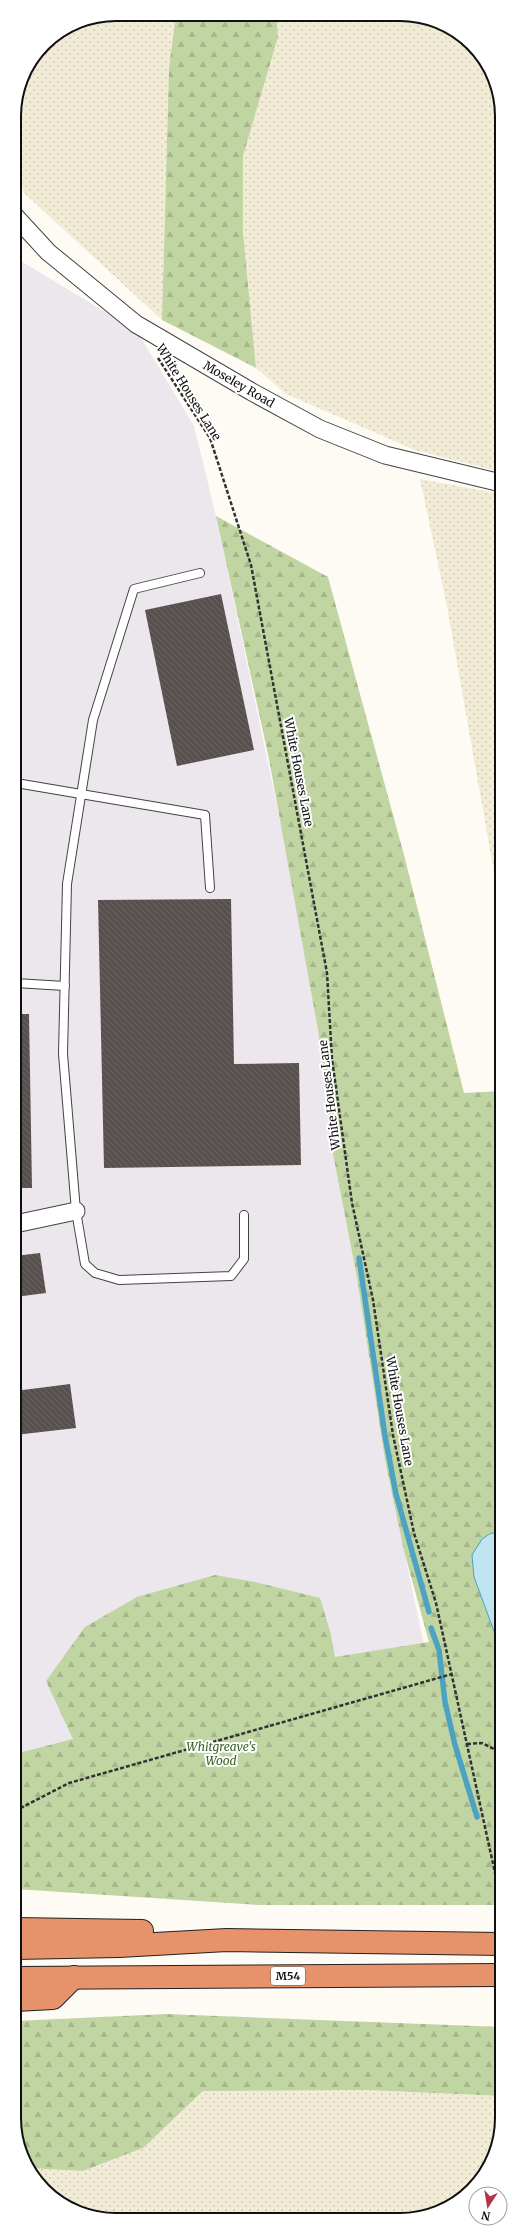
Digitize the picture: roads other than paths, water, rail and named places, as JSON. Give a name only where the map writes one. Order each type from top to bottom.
[{"type":"highway","points":[[21,1929],[140,1931],[227,1940]]},
{"type":"highway","points":[[21,1948],[119,1946],[227,1940],[495,1944]]},
{"type":"highway","name":"M54","points":[[21,1978],[495,1975]]},
{"type":"highway","points":[[21,2000],[53,1998],[74,1977]]},
{"type":"street","name":"Moseley Road","points":[[21,223],[48,252],[136,324],[252,392],[320,429],[386,455],[495,482]]},
{"type":"street","points":[[21,1223],[76,1212]]},
{"type":"lane","points":[[200,573],[134,589],[93,720],[67,884],[63,1054],[76,1212],[84,1264],[95,1273],[119,1280],[231,1276],[244,1259],[244,1215]]},
{"type":"lane","points":[[21,784],[205,815],[210,888]]},
{"type":"lane","points":[[21,983],[65,986]]},
{"type":"water","points":[[491,1533],[495,1533],[495,1634],[474,1577],[472,1555],[482,1539]]},
{"type":"waterway","points":[[359,1258],[385,1436],[396,1494],[429,1612]]},
{"type":"waterway","points":[[431,1628],[439,1650],[445,1702],[455,1745],[477,1817]]},
{"type":"park label","name":"Whitgreave's Wood","points":[[221,1753]]}]
